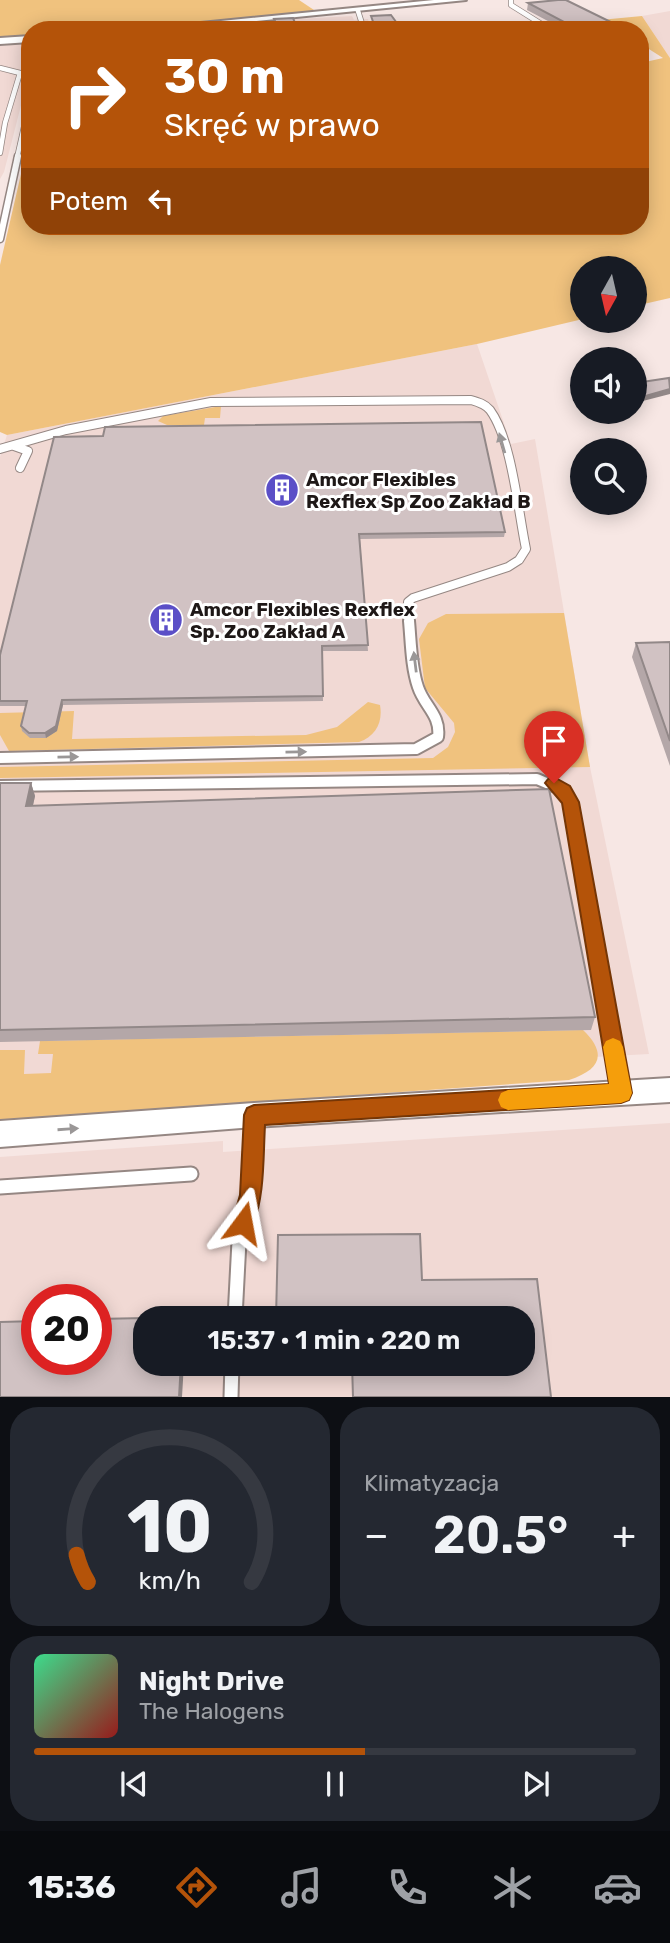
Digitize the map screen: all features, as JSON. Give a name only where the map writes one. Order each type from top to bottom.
[{"type":"street","points":[[240,21],[463,0]]},
{"type":"street","points":[[0,41],[21,40]]},
{"type":"street","points":[[0,1134],[254,1115],[670,1090]]},
{"type":"lane","points":[[511,0],[511,5],[537,21]]},
{"type":"lane","points":[[358,11],[361,21]]},
{"type":"lane","points":[[0,68],[20,72],[20,79],[5,123],[0,153]]},
{"type":"lane","points":[[0,239],[21,142]]},
{"type":"lane","points":[[0,449],[66,430],[211,402],[471,400],[488,407],[494,416],[504,447],[526,549],[519,560],[508,567],[413,598],[408,602],[418,688],[439,721],[440,729],[438,737],[416,749],[0,758]]},
{"type":"lane","points":[[12,446],[28,451],[20,468]]},
{"type":"lane","points":[[0,786],[531,776],[554,783],[564,791],[570,802],[621,1093]]},
{"type":"lane","points":[[236,1306],[239,1241],[251,1195],[254,1115]]},
{"type":"lane","points":[[0,1187],[191,1174]]},
{"type":"lane","points":[[231,1397],[232,1376]]},
{"type":"shaded area","points":[[0,0],[299,0],[317,12],[209,21],[21,21],[21,37],[0,38]]},
{"type":"shaded area","points":[[670,11],[670,58],[649,26],[649,21],[645,21],[642,16]]},
{"type":"shaded area","points":[[352,16],[354,20],[369,21],[296,21]]},
{"type":"shaded area","points":[[642,16],[645,21],[602,21]]},
{"type":"shaded area","points":[[649,26],[670,58],[670,298],[648,303],[648,256],[570,256],[570,322],[477,344],[7,435],[0,432],[0,265],[21,174],[21,235],[649,235],[649,61],[663,58],[649,49]]},
{"type":"shaded area","points":[[21,44],[21,105],[0,179],[0,46]]},
{"type":"shaded area","points":[[477,344],[511,444],[535,439],[590,767],[649,1054],[216,1078],[0,1107],[0,457],[7,435]]},
{"type":"shaded area","points":[[221,406],[220,418],[205,418],[204,425],[167,425],[158,421],[163,416]]},
{"type":"shaded area","points":[[564,613],[590,767],[0,778],[0,767],[433,758],[448,747],[455,732],[454,723],[425,688],[419,639],[428,623],[446,614]]},
{"type":"shaded area","points":[[368,702],[380,705],[379,723],[370,736],[359,742],[9,751],[0,735],[0,713],[74,711],[72,739],[306,735],[337,727]]},
{"type":"shaded area","points":[[583,1030],[596,1047],[597,1060],[588,1071],[569,1080],[0,1120],[0,1050],[25,1050],[24,1074],[51,1073],[53,1054],[38,1054],[40,1041]]},
{"type":"shaded area","points":[[670,1123],[670,1397],[0,1397],[0,1157],[223,1141],[223,1152]]},
{"type":"building","points":[[566,0],[609,21],[562,21],[528,3]]},
{"type":"building","points":[[391,15],[395,21],[373,21],[371,16]]},
{"type":"building","points":[[293,18],[294,21],[275,21],[274,19]]},
{"type":"building","points":[[669,378],[670,389],[647,396],[647,381]]},
{"type":"building","points":[[481,422],[505,532],[359,534],[368,645],[322,646],[323,696],[62,700],[56,726],[45,733],[29,733],[21,726],[27,701],[0,701],[0,655],[54,437],[103,436],[105,427]]},
{"type":"building","points":[[670,642],[670,741],[636,643]]},
{"type":"building","points":[[0,783],[31,783],[26,806],[549,789],[595,1017],[0,1030]]},
{"type":"building","points":[[420,1234],[422,1280],[537,1279],[551,1397],[353,1397],[352,1376],[535,1376],[535,1306],[276,1306],[278,1235]]},
{"type":"building","points":[[133,1318],[133,1376],[180,1376],[179,1397],[0,1397],[0,1322],[21,1321],[21,1375],[112,1375],[112,1319]]},
{"type":"slow traffic","points":[[508,1100],[621,1093],[613,1047]]},
{"type":"place","name":"Amcor Flexibles Rexflex Sp Zoo Zakład B","points":[[282,490]]},
{"type":"place","name":"Amcor Flexibles Rexflex Sp. Zoo Zakład A","points":[[166,620]]},
{"type":"route","points":[[243,1223],[251,1195],[254,1115],[621,1093],[570,802],[564,791],[554,783]]}]
